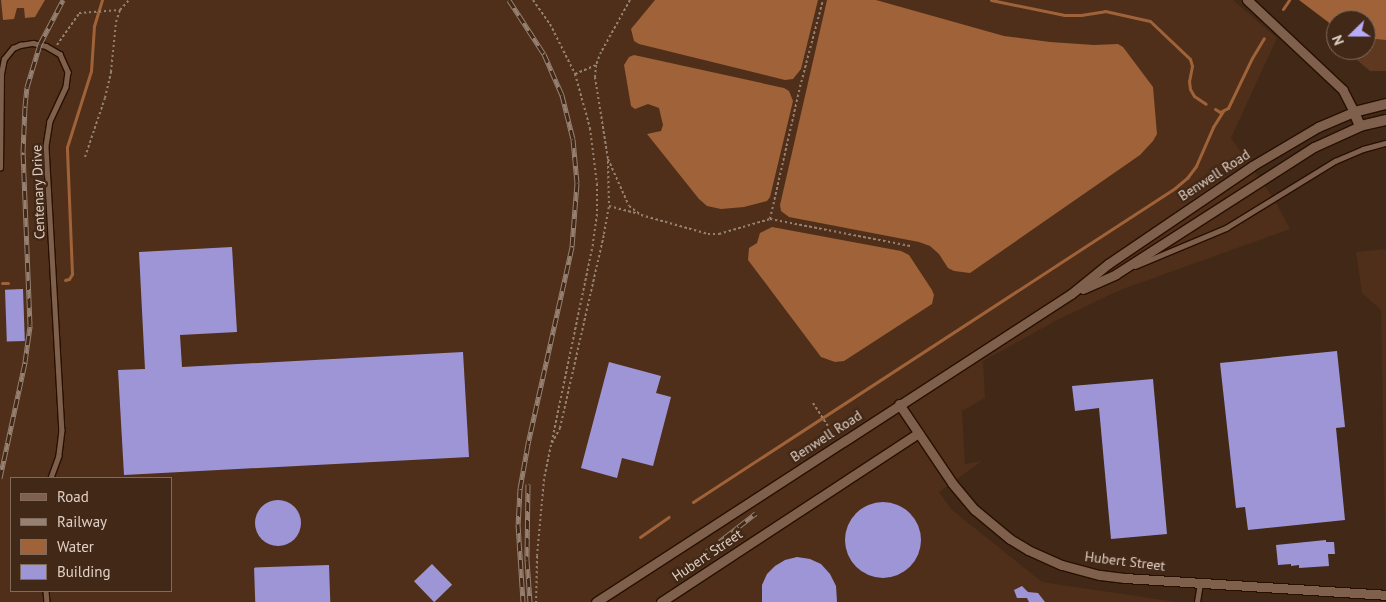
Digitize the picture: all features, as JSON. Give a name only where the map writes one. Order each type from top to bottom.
[{"type":"street","points":[[1247,0],[1343,90],[1360,126]]},
{"type":"street","name":"Benwell Road","points":[[596,602],[1071,294],[1108,264],[1252,166],[1318,127],[1354,112],[1386,104]]},
{"type":"street","name":"Benwell Road","points":[[1071,294],[1116,274],[1314,147],[1360,126],[1386,120]]},
{"type":"street","name":"Hubert Street","points":[[899,404],[952,483],[974,510],[993,526],[1028,550],[1062,565],[1100,575],[1386,595]]},
{"type":"street","name":"Hubert Street","points":[[661,602],[918,433]]},
{"type":"lane","points":[[0,168],[0,74],[4,59],[13,48],[26,43],[40,44],[54,49]]},
{"type":"lane","name":"Centenary Drive","points":[[51,477],[59,456],[62,430],[46,147],[50,121],[66,87],[68,72],[64,59],[54,49]]},
{"type":"lane","name":"Benwell Road","points":[[1116,274],[1226,228],[1335,162],[1363,149],[1386,143]]},
{"type":"lane","points":[[1197,602],[1200,582]]},
{"type":"path","points":[[85,157],[105,98],[116,22],[120,10],[129,0]]},
{"type":"path","points":[[533,0],[550,24],[575,74],[584,103],[596,158],[597,214],[551,445],[541,507],[536,602]]},
{"type":"path","points":[[551,445],[560,428],[609,206],[608,159],[597,92],[596,65],[601,52],[630,0]]},
{"type":"path","points":[[770,219],[800,86],[824,0]]},
{"type":"path","points":[[54,49],[78,14],[120,10]]},
{"type":"path","points":[[575,74],[596,65]]},
{"type":"path","points":[[608,159],[629,206],[641,214]]},
{"type":"path","points":[[609,206],[708,234],[719,234],[770,219],[910,246]]},
{"type":"path","points":[[813,403],[839,443]]},
{"type":"shaded area","points":[[0,0],[1233,0],[1277,38],[1231,138],[1274,199],[1290,229],[1120,290],[1057,320],[983,361],[985,398],[962,411],[965,464],[982,461],[939,492],[952,510],[1042,582],[1176,602],[0,602]]},
{"type":"shaded area","points":[[1376,38],[1386,39],[1386,71],[1370,71],[1357,60],[1376,60]]},
{"type":"shaded area","points":[[1386,249],[1386,581],[1381,310],[1362,293],[1356,252]]},
{"type":"water","points":[[1,0],[45,0],[35,17],[25,18],[24,8],[17,8],[14,19],[3,20]]},
{"type":"water","points":[[655,0],[818,0],[801,69],[793,79],[785,80],[639,44],[634,41],[631,29]]},
{"type":"water","points":[[827,0],[876,0],[1004,36],[1050,42],[1094,45],[1118,44],[1123,47],[1153,87],[1157,134],[1140,155],[970,273],[954,271],[948,268],[939,254],[930,246],[919,242],[789,217],[781,211],[780,205]]},
{"type":"water","points":[[1299,0],[1386,0],[1386,40],[1376,39],[1376,10],[1326,10],[1326,20]]},
{"type":"water","points":[[634,55],[784,88],[789,91],[793,101],[770,197],[767,201],[744,207],[721,209],[707,206],[699,199],[647,134],[661,131],[663,125],[659,108],[648,104],[635,109],[631,106],[624,65],[629,57]]},
{"type":"water","points":[[772,227],[901,251],[909,255],[932,290],[934,295],[932,304],[844,361],[835,362],[821,357],[748,260],[749,248],[757,243],[760,233]]},
{"type":"building","points":[[232,247],[237,332],[180,335],[182,367],[463,352],[469,457],[124,475],[118,370],[145,369],[139,252]]},
{"type":"building","points":[[23,289],[25,341],[7,342],[5,290]]},
{"type":"building","points":[[1337,351],[1345,427],[1336,428],[1345,520],[1248,530],[1245,507],[1236,508],[1220,363]]},
{"type":"building","points":[[609,362],[661,376],[656,393],[671,397],[653,466],[622,458],[617,478],[581,468]]},
{"type":"building","points":[[1153,379],[1167,534],[1111,539],[1099,408],[1075,411],[1072,386]]},
{"type":"building","points":[[283,500],[295,506],[300,514],[300,532],[295,540],[287,545],[273,546],[261,540],[256,532],[255,518],[261,506],[269,501]]},
{"type":"building","points":[[883,502],[897,505],[910,513],[918,526],[921,540],[918,554],[910,567],[897,575],[883,578],[869,575],[856,567],[848,554],[845,540],[848,526],[856,513],[869,505]]},
{"type":"building","points":[[1326,540],[1326,542],[1334,542],[1335,554],[1328,554],[1329,566],[1299,568],[1299,565],[1278,565],[1276,545]]},
{"type":"building","points":[[797,557],[810,559],[821,564],[830,574],[836,586],[837,602],[762,602],[762,585],[767,574],[785,560]]},
{"type":"building","points":[[432,564],[452,585],[434,602],[414,581]]},
{"type":"building","points":[[329,565],[330,602],[255,602],[254,568]]},
{"type":"building","points":[[1022,586],[1028,592],[1038,593],[1045,602],[1029,602],[1027,598],[1017,598],[1014,590]]},
{"type":"waterway","points":[[65,280],[69,279],[72,274],[67,147],[91,71],[94,26],[102,0]]},
{"type":"waterway","points":[[991,0],[1064,15],[1081,15],[1105,11],[1150,21],[1190,59],[1192,66],[1189,81],[1190,89],[1194,96],[1206,104]]},
{"type":"waterway","points":[[1283,9],[1289,0]]},
{"type":"waterway","points":[[1215,109],[1220,112],[1228,108],[1252,58],[1264,38]]},
{"type":"waterway","points":[[693,502],[1175,188],[1187,178],[1196,166],[1213,127],[1223,111]]},
{"type":"waterway","points":[[2,283],[8,283]]},
{"type":"waterway","points":[[640,537],[669,517]]},
{"type":"railway","points":[[0,478],[25,362],[30,325],[23,152],[27,87],[40,44],[63,0]]},
{"type":"railway","points":[[509,0],[544,54],[562,95],[573,139],[577,183],[572,247],[528,444],[520,489],[518,524],[523,602]]},
{"type":"railway","points":[[528,484],[527,560],[530,602]]},
{"type":"railway","points":[[696,560],[756,513]]}]
